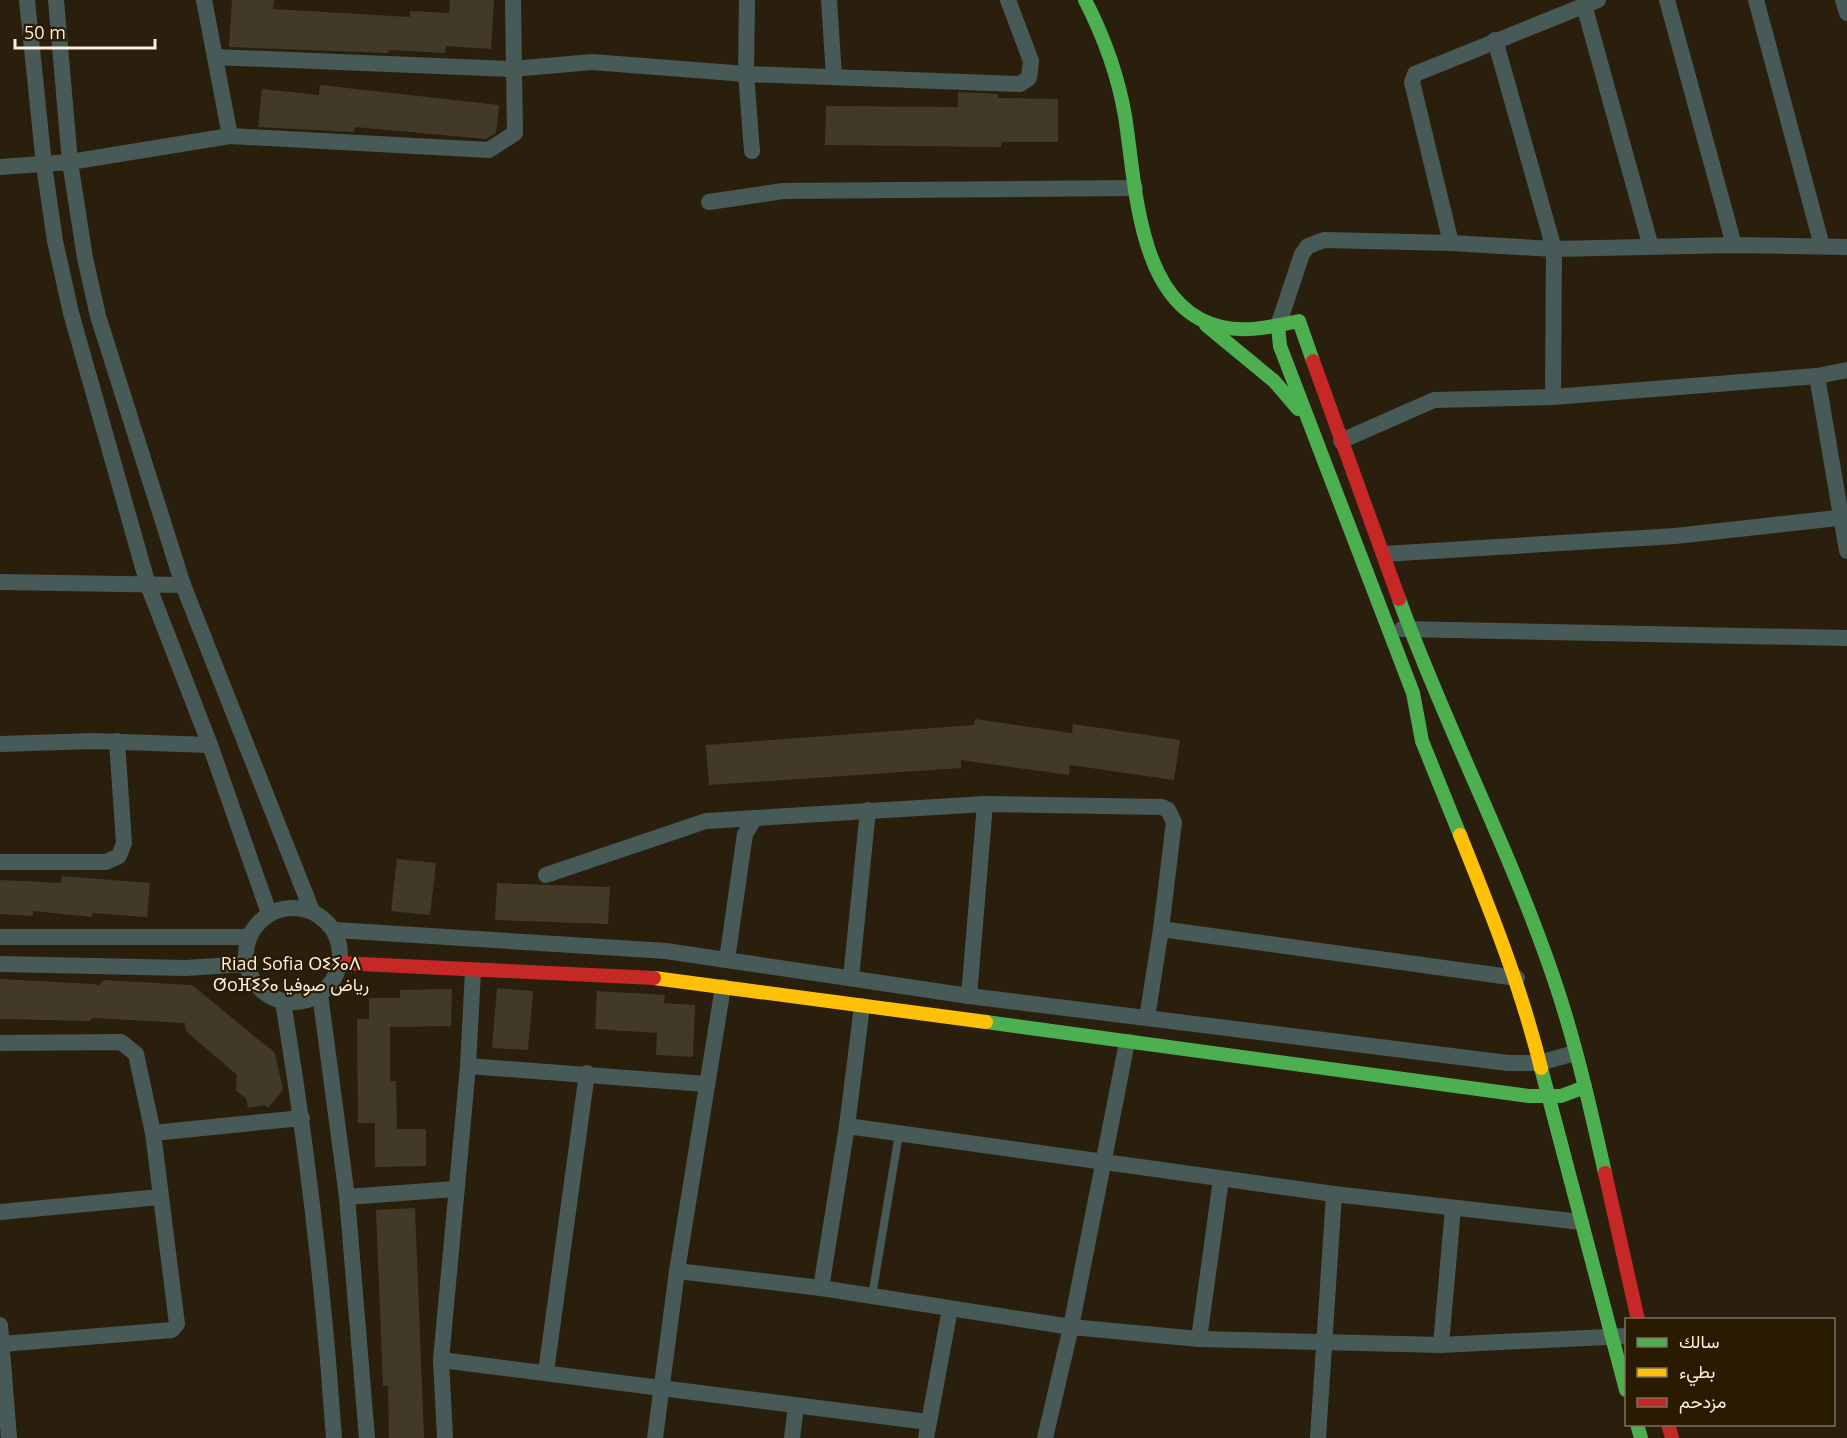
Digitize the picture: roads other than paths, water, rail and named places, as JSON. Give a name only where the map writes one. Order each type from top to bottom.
[{"type":"street","points":[[27,0],[44,165],[55,241],[71,313],[148,585],[210,745],[269,914]]},
{"type":"street","points":[[56,0],[70,162],[85,258],[98,316],[183,585],[312,911]]},
{"type":"street","points":[[204,0],[230,136]]},
{"type":"street","points":[[0,167],[70,162],[230,136],[489,150],[515,133],[512,69],[513,0]]},
{"type":"street","points":[[747,0],[746,74],[752,151]]},
{"type":"street","points":[[829,0],[834,77]]},
{"type":"street","points":[[215,57],[512,69],[592,62],[746,74],[1020,84],[1029,78],[1031,61],[1008,0]]},
{"type":"street","points":[[1085,0],[1114,63],[1146,249],[1162,280],[1181,305],[1274,381],[1308,420]]},
{"type":"street","points":[[1667,0],[1734,245]]},
{"type":"street","points":[[1756,0],[1822,246]]},
{"type":"street","points":[[1843,0],[1847,13]]},
{"type":"street","points":[[1451,243],[1413,78],[1418,72],[1591,3],[1651,247]]},
{"type":"street","points":[[1495,40],[1554,249],[1553,397]]},
{"type":"street","points":[[709,202],[783,191],[1136,188]]},
{"type":"street","points":[[1625,1383],[1618,1336],[1581,1222],[1517,978],[1422,741],[1413,693],[1280,346],[1278,326],[1302,254],[1308,246],[1324,240],[1451,243],[1554,249],[1734,245],[1847,247]]},
{"type":"street","points":[[1293,284],[1299,321],[1410,629],[1537,932],[1557,988],[1585,1087],[1638,1318]]},
{"type":"street","points":[[1197,318],[1226,328],[1278,326],[1299,321]]},
{"type":"street","points":[[1341,441],[1434,400],[1553,397],[1817,376],[1847,370]]},
{"type":"street","points":[[1817,376],[1844,518],[1847,551]]},
{"type":"street","points":[[1384,554],[1675,536],[1844,518]]},
{"type":"street","points":[[0,582],[183,585]]},
{"type":"street","points":[[1387,628],[1847,638]]},
{"type":"street","points":[[0,744],[117,741],[210,745]]},
{"type":"street","points":[[0,862],[106,862],[119,856],[124,843],[117,741]]},
{"type":"street","points":[[969,996],[985,804]]},
{"type":"street","points":[[546,875],[706,821],[985,804],[1162,807],[1168,810],[1173,822],[1161,929],[1147,1018]]},
{"type":"street","points":[[851,978],[868,810]]},
{"type":"street","points":[[727,960],[745,834],[755,818]]},
{"type":"street","points":[[290,908],[312,911],[325,919],[335,930],[340,946],[340,963],[333,980],[320,994],[303,1002],[284,1002],[266,994],[253,981],[246,964],[249,937],[261,920],[269,914],[290,908]]},
{"type":"street","points":[[1161,929],[1517,978]]},
{"type":"street","points":[[335,930],[600,945],[727,960],[969,996],[1508,1063],[1539,1063],[1575,1053]]},
{"type":"street","points":[[0,938],[249,937]]},
{"type":"street","points":[[340,963],[668,980],[1549,1097],[1585,1087]]},
{"type":"street","points":[[0,964],[186,968],[246,964]]},
{"type":"street","points":[[445,1438],[441,1360],[468,1066],[473,971]]},
{"type":"street","points":[[655,1438],[677,1271],[723,987]]},
{"type":"street","points":[[320,994],[347,1197],[367,1438]]},
{"type":"street","points":[[284,1002],[302,1118],[327,1334],[334,1438]]},
{"type":"street","points":[[821,1288],[847,1126],[861,1006]]},
{"type":"street","points":[[1046,1438],[1071,1328],[1127,1042]]},
{"type":"street","points":[[0,1043],[126,1044],[136,1054],[153,1133],[176,1328],[2,1344]]},
{"type":"street","points":[[468,1066],[587,1073],[706,1084]]},
{"type":"street","points":[[546,1372],[587,1073]]},
{"type":"street","points":[[153,1133],[302,1118]]},
{"type":"street","points":[[847,1126],[1104,1164],[1334,1194],[1581,1222]]},
{"type":"street","points":[[1199,1339],[1221,1179]]},
{"type":"street","points":[[347,1197],[455,1189]]},
{"type":"street","points":[[1318,1438],[1322,1340],[1334,1194]]},
{"type":"street","points":[[0,1212],[160,1197]]},
{"type":"street","points":[[1441,1345],[1453,1208]]},
{"type":"street","points":[[677,1271],[821,1288],[1071,1328],[1199,1339],[1322,1340],[1441,1345],[1618,1336]]},
{"type":"street","points":[[441,1360],[796,1406],[927,1430],[950,1309]]},
{"type":"street","points":[[0,1325],[9,1438]]},
{"type":"street","points":[[792,1438],[796,1406]]},
{"type":"lane","points":[[872,1296],[899,1134]]},
{"type":"district","name":"Riad Sofia ⵔⵉⵢⴰⴷ ⵚoⴼⵉⵢⴰ رياض صوفيا","points":[[291,973]]}]
